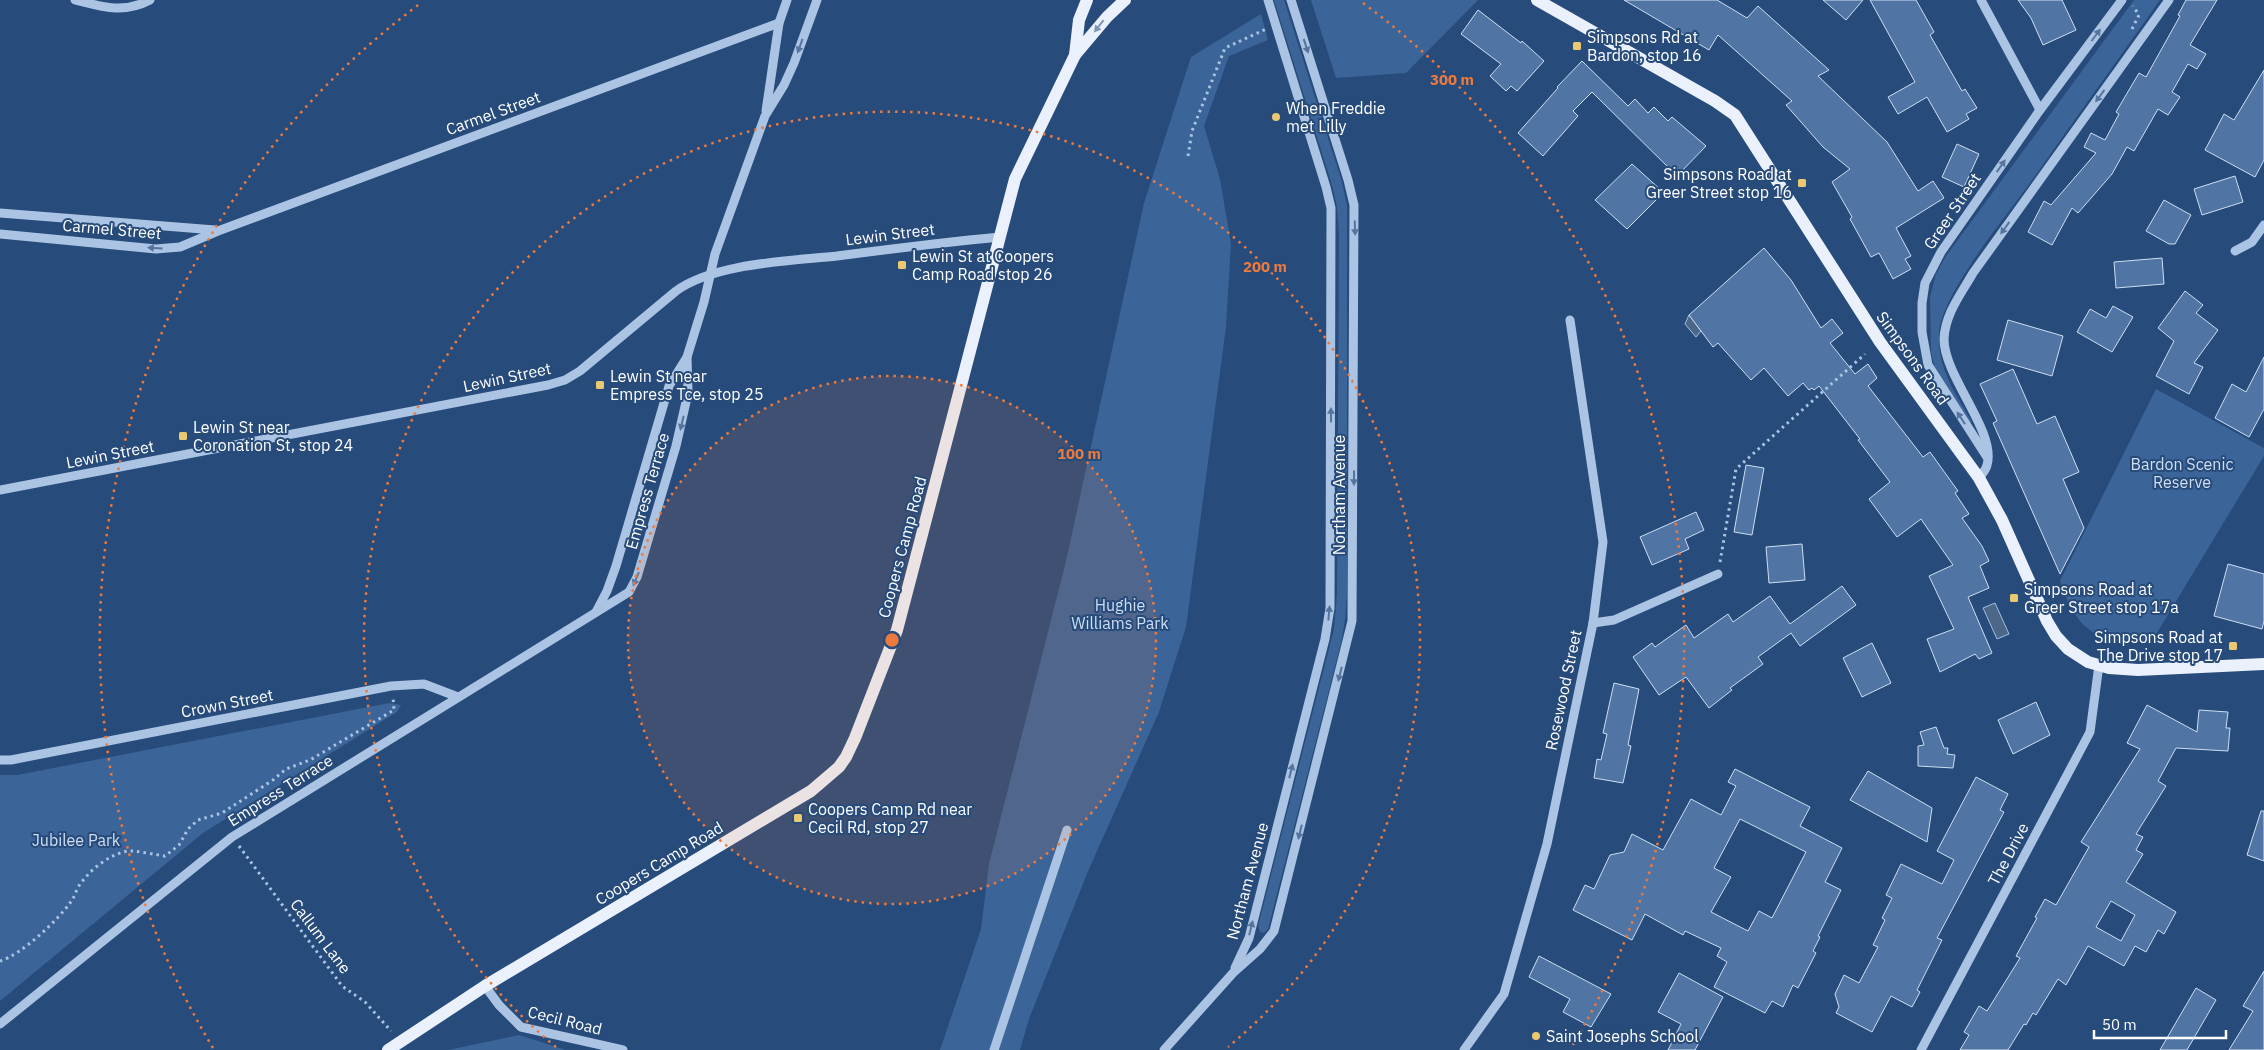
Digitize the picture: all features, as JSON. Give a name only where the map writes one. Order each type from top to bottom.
[{"type":"main road","name":"Coopers Camp Road","points":[[1075,55],[1079,20],[1087,0]]},
{"type":"main road","name":"Coopers Camp Road","points":[[388,1050],[486,986],[812,791],[839,767],[855,738],[897,630],[1015,179],[1075,55],[1107,17],[1125,0]]},
{"type":"main road","name":"Simpsons Road","points":[[1537,0],[1716,101],[1735,115],[1880,342],[1978,478],[2002,520],[2056,636],[2068,650],[2079,657],[2099,665],[2124,670],[2264,664]]},
{"type":"street","points":[[75,0],[109,8],[128,9],[150,0]]},
{"type":"street","name":"Empress Terrace","points":[[765,116],[779,23],[787,0]]},
{"type":"street","name":"Empress Terrace","points":[[596,612],[607,592],[616,566],[669,386],[687,357],[719,242],[765,116],[791,70],[817,0]]},
{"type":"street","name":"Northam Avenue","points":[[1233,973],[1249,938],[1325,639],[1330,608],[1331,208],[1268,0]]},
{"type":"street","name":"Northam Avenue","points":[[1164,1050],[1233,973],[1260,949],[1274,931],[1347,645],[1353,610],[1354,205],[1348,180],[1291,0]]},
{"type":"street","points":[[1981,0],[2040,110]]},
{"type":"street","name":"Greer Street","points":[[1988,459],[1928,365],[1922,340],[1924,289],[1928,276],[1941,252],[2040,110],[2122,0]]},
{"type":"street","points":[[1978,478],[1986,468],[1988,459],[1987,449],[1980,427],[1948,359],[1944,338],[1948,319],[1973,273],[2169,0]]},
{"type":"street","name":"Carmel Street","points":[[0,234],[164,249],[188,244],[218,231],[779,23]]},
{"type":"street","name":"Carmel Street","points":[[0,213],[218,231]]},
{"type":"street","points":[[2235,250],[2252,242],[2264,225]]},
{"type":"street","name":"Lewin Street","points":[[0,490],[548,385],[565,380],[580,372],[681,288],[711,273],[1000,237]]},
{"type":"street","name":"Rosewood Street","points":[[1464,1050],[1504,994],[1547,844],[1593,623],[1603,542],[1570,320]]},
{"type":"street","name":"Empress Terrace","points":[[0,1024],[232,837],[625,595],[637,577],[680,428],[688,393],[687,357]]},
{"type":"street","name":"Lewin Street","points":[[0,485],[21,486]]},
{"type":"street","points":[[1593,623],[1614,620],[1718,574]]},
{"type":"street","name":"The Drive","points":[[1921,1050],[2090,732],[2099,665]]},
{"type":"street","name":"Crown Street","points":[[0,760],[10,760],[391,686],[424,684],[458,697]]},
{"type":"street","points":[[994,1050],[1067,830]]},
{"type":"street","name":"Cecil Road","points":[[486,986],[499,1005],[521,1027],[623,1050]]},
{"type":"path","points":[[2129,0],[2139,16],[2132,29],[2135,47]]},
{"type":"path","points":[[1188,156],[1192,131],[1225,48],[1276,24]]},
{"type":"path","points":[[1718,574],[1736,469],[1866,354]]},
{"type":"path","points":[[0,961],[9,958],[30,944],[70,903],[80,883],[115,855],[130,851],[146,855],[165,856],[179,845],[188,829],[198,820],[222,813],[273,780],[286,769],[310,760],[394,710],[391,686]]},
{"type":"path","name":"Callum Lane","points":[[232,837],[342,986],[365,1002],[386,1024],[399,1042]]},
{"type":"green space","points":[[1274,0],[1284,0],[1342,182],[1347,206],[1347,594],[1341,643],[1268,929],[1264,933],[1260,932],[1258,926],[1334,629],[1337,594],[1339,234],[1337,207],[1332,185]]},
{"type":"green space","points":[[1311,0],[1478,0],[1406,73],[1336,78]]},
{"type":"green space","points":[[2134,0],[2160,0],[1991,235],[1962,278],[1942,318],[1939,334],[1941,358],[1954,391],[1972,422],[1970,423],[1935,369],[1931,353],[1930,297],[1936,274],[1946,256]]},
{"type":"green space","name":"Hughie Williams Park","points":[[1261,14],[1268,40],[1229,56],[1204,126],[1220,179],[1231,244],[1226,327],[1186,627],[1159,712],[1089,869],[1029,1019],[1020,1050],[940,1050],[981,929],[989,864],[1066,561],[1144,203],[1191,57]]},
{"type":"green space","name":"Bardon Scenic Reserve","points":[[2156,389],[2264,448],[2264,456],[2152,641],[2111,639],[2092,632],[2084,625],[2074,613],[2060,581]]},
{"type":"green space","name":"Jubilee Park","points":[[389,703],[401,705],[397,712],[203,833],[0,1001],[0,775],[17,775]]},
{"type":"green space","points":[[519,1035],[566,1050],[448,1050]]},
{"type":"shaded area","points":[[1689,315],[1701,331],[1696,337],[1685,324]]},
{"type":"shaded area","points":[[1995,603],[2009,634],[1997,639],[1983,608]]},
{"type":"building","points":[[1624,0],[1717,0],[1747,18],[1758,6],[1829,70],[1818,76],[1887,142],[1918,191],[1933,181],[1944,198],[1896,228],[1911,256],[1905,259],[1911,269],[1893,279],[1879,253],[1871,257],[1850,219],[1852,217],[1832,182],[1850,169],[1823,147],[1786,105],[1792,101],[1718,35],[1709,50]]},
{"type":"building","points":[[1823,0],[1863,0],[1846,20]]},
{"type":"building","points":[[1870,0],[1916,0],[1934,32],[1930,35],[1962,91],[1965,89],[1977,108],[1966,114],[1969,119],[1947,132],[1927,97],[1898,114],[1888,97],[1915,82]]},
{"type":"building","points":[[2018,0],[2062,0],[2076,30],[2043,45],[2031,18]]},
{"type":"building","points":[[2186,0],[2217,0],[2190,45],[2206,54],[2197,69],[2188,64],[2172,92],[2180,97],[2168,115],[2158,109],[2134,151],[2127,147],[2112,174],[2078,213],[2072,208],[2052,245],[2028,232],[2044,201],[2051,205],[2096,153],[2084,147],[2091,133],[2105,140],[2119,114],[2116,112],[2139,73],[2146,77],[2180,16],[2178,15]]},
{"type":"building","points":[[1478,10],[1521,43],[1522,41],[1544,61],[1517,91],[1511,86],[1506,91],[1490,76],[1501,64],[1461,34]]},
{"type":"building","points":[[1582,61],[1628,106],[1635,99],[1648,113],[1654,107],[1668,121],[1672,117],[1706,146],[1677,176],[1592,92],[1573,111],[1578,116],[1543,156],[1518,133]]},
{"type":"building","points":[[2264,70],[2264,160],[2255,177],[2205,150],[2224,114],[2234,120]]},
{"type":"building","points":[[1957,144],[1979,154],[1964,187],[1942,177]]},
{"type":"building","points":[[1632,164],[1662,191],[1658,198],[1627,229],[1595,200]]},
{"type":"building","points":[[2235,176],[2243,202],[2202,215],[2194,189]]},
{"type":"building","points":[[2164,200],[2191,215],[2175,244],[2169,244],[2146,231]]},
{"type":"building","points":[[1764,248],[1791,280],[1821,328],[1832,319],[1843,333],[1830,343],[1855,374],[1868,364],[1877,378],[1868,386],[1923,457],[1930,452],[1958,491],[1955,493],[1969,514],[1962,518],[1982,546],[1989,561],[1980,566],[1989,588],[1968,597],[1992,653],[1979,659],[1975,654],[1940,672],[1927,639],[1954,629],[1929,576],[1953,565],[1921,519],[1897,537],[1869,499],[1890,482],[1819,386],[1814,390],[1812,388],[1809,390],[1803,383],[1788,396],[1764,368],[1751,380],[1718,343],[1713,347],[1689,315]]},
{"type":"building","points":[[2162,258],[2164,284],[2116,288],[2114,262]]},
{"type":"building","points":[[2185,291],[2203,305],[2196,313],[2218,330],[2194,363],[2203,367],[2189,394],[2156,376],[2174,341],[2158,328]]},
{"type":"building","points":[[2113,306],[2133,317],[2112,352],[2077,332],[2090,309],[2106,318]]},
{"type":"building","points":[[2008,320],[2063,336],[2052,376],[1997,360]]},
{"type":"building","points":[[2264,357],[2264,409],[2249,437],[2215,418],[2232,384],[2246,392]]},
{"type":"building","points":[[2013,369],[2037,424],[2055,416],[2079,472],[2063,479],[2084,528],[2060,574],[1993,423],[1997,421],[1980,384]]},
{"type":"building","points":[[1746,465],[1764,468],[1752,535],[1734,532]]},
{"type":"building","points":[[1696,512],[1704,530],[1685,539],[1689,549],[1652,565],[1640,537]]},
{"type":"building","points":[[1802,544],[1805,580],[1769,583],[1766,547]]},
{"type":"building","points":[[2228,564],[2264,574],[2264,621],[2262,629],[2214,616]]},
{"type":"building","points":[[1842,586],[1856,605],[1800,646],[1791,633],[1758,657],[1763,664],[1730,688],[1732,690],[1709,708],[1686,677],[1659,695],[1633,657],[1652,643],[1655,647],[1686,625],[1694,638],[1728,614],[1733,622],[1770,596],[1790,624]]},
{"type":"building","points":[[1872,643],[1891,683],[1862,697],[1843,658]]},
{"type":"building","points":[[1614,683],[1639,689],[1628,745],[1631,746],[1623,783],[1594,778],[1597,759],[1601,760],[1607,734],[1603,733]]},
{"type":"building","points":[[2036,702],[2050,735],[2013,754],[1998,720]]},
{"type":"building","points":[[2147,705],[2197,732],[2199,710],[2228,712],[2226,728],[2230,728],[2228,751],[2176,748],[2158,781],[2166,786],[2136,834],[2143,837],[2136,850],[2143,854],[2126,882],[2176,912],[2164,934],[2158,930],[2146,952],[2135,946],[2124,966],[2088,946],[2066,985],[2058,979],[2036,1015],[2033,1013],[2026,1025],[2024,1024],[2008,1050],[1960,1050],[1969,1035],[1964,1032],[1979,1006],[1987,1011],[2020,958],[2016,956],[2045,899],[2056,905],[2089,847],[2081,842],[2140,749],[2127,743]],"holes":[[[2111,901],[2135,915],[2121,941],[2096,927]]]},
{"type":"building","points":[[1936,727],[1944,748],[1948,748],[1947,754],[1955,755],[1953,768],[1918,766],[1918,746],[1924,745],[1920,732]]},
{"type":"building","points":[[1735,769],[1810,807],[1800,826],[1842,848],[1825,882],[1841,890],[1818,936],[1820,937],[1813,951],[1816,953],[1798,988],[1793,985],[1783,1007],[1772,1001],[1765,1013],[1714,987],[1727,962],[1717,956],[1721,948],[1685,931],[1683,935],[1645,914],[1632,940],[1573,910],[1585,885],[1594,889],[1610,855],[1624,852],[1632,834],[1663,850],[1691,799],[1721,815],[1736,786],[1728,782]],"holes":[[[1740,819],[1806,852],[1772,918],[1759,911],[1748,931],[1711,912],[1731,877],[1714,868]]]},
{"type":"building","points":[[1868,771],[1932,808],[1927,842],[1850,800]]},
{"type":"building","points":[[1976,777],[2008,794],[2000,810],[2004,812],[1937,938],[1942,940],[1917,990],[1920,992],[1912,1007],[1891,996],[1872,1032],[1836,1013],[1839,1007],[1835,994],[1844,975],[1859,983],[1878,947],[1873,945],[1885,920],[1882,918],[1892,898],[1886,895],[1901,864],[1942,884],[1954,860],[1937,851]]},
{"type":"building","points":[[2261,811],[2264,811],[2264,861],[2247,855]]},
{"type":"building","points":[[1539,956],[1611,994],[1591,1027],[1563,1012],[1570,999],[1529,977]]},
{"type":"building","points":[[2264,971],[2264,1050],[2229,1050],[2253,1011],[2243,1006]]},
{"type":"building","points":[[1679,973],[1723,997],[1695,1050],[1668,1050],[1681,1024],[1658,1012]]},
{"type":"building","points":[[2196,988],[2216,1000],[2187,1050],[2160,1050]]},
{"type":"place","name":"Simpsons Rd at Bardon, stop 16","points":[[1577,46]]},
{"type":"place","name":"When Freddie met Lilly","points":[[1276,117]]},
{"type":"place","name":"Simpsons Road at Greer Street stop 16","points":[[1802,183]]},
{"type":"place","name":"Lewin St at Coopers Camp Road stop 26","points":[[902,265]]},
{"type":"place","name":"Lewin St near Empress Tce, stop 25","points":[[600,385]]},
{"type":"place","name":"Lewin St near Coronation St, stop 24","points":[[183,436]]},
{"type":"place","name":"Simpsons Road at Greer Street stop 17a","points":[[2014,598]]},
{"type":"place","name":"Simpsons Road at The Drive stop 17","points":[[2233,646]]},
{"type":"place","name":"Coopers Camp Rd near Cecil Rd, stop 27","points":[[798,818]]},
{"type":"place","name":"Saint Josephs School","points":[[1536,1036]]}]
